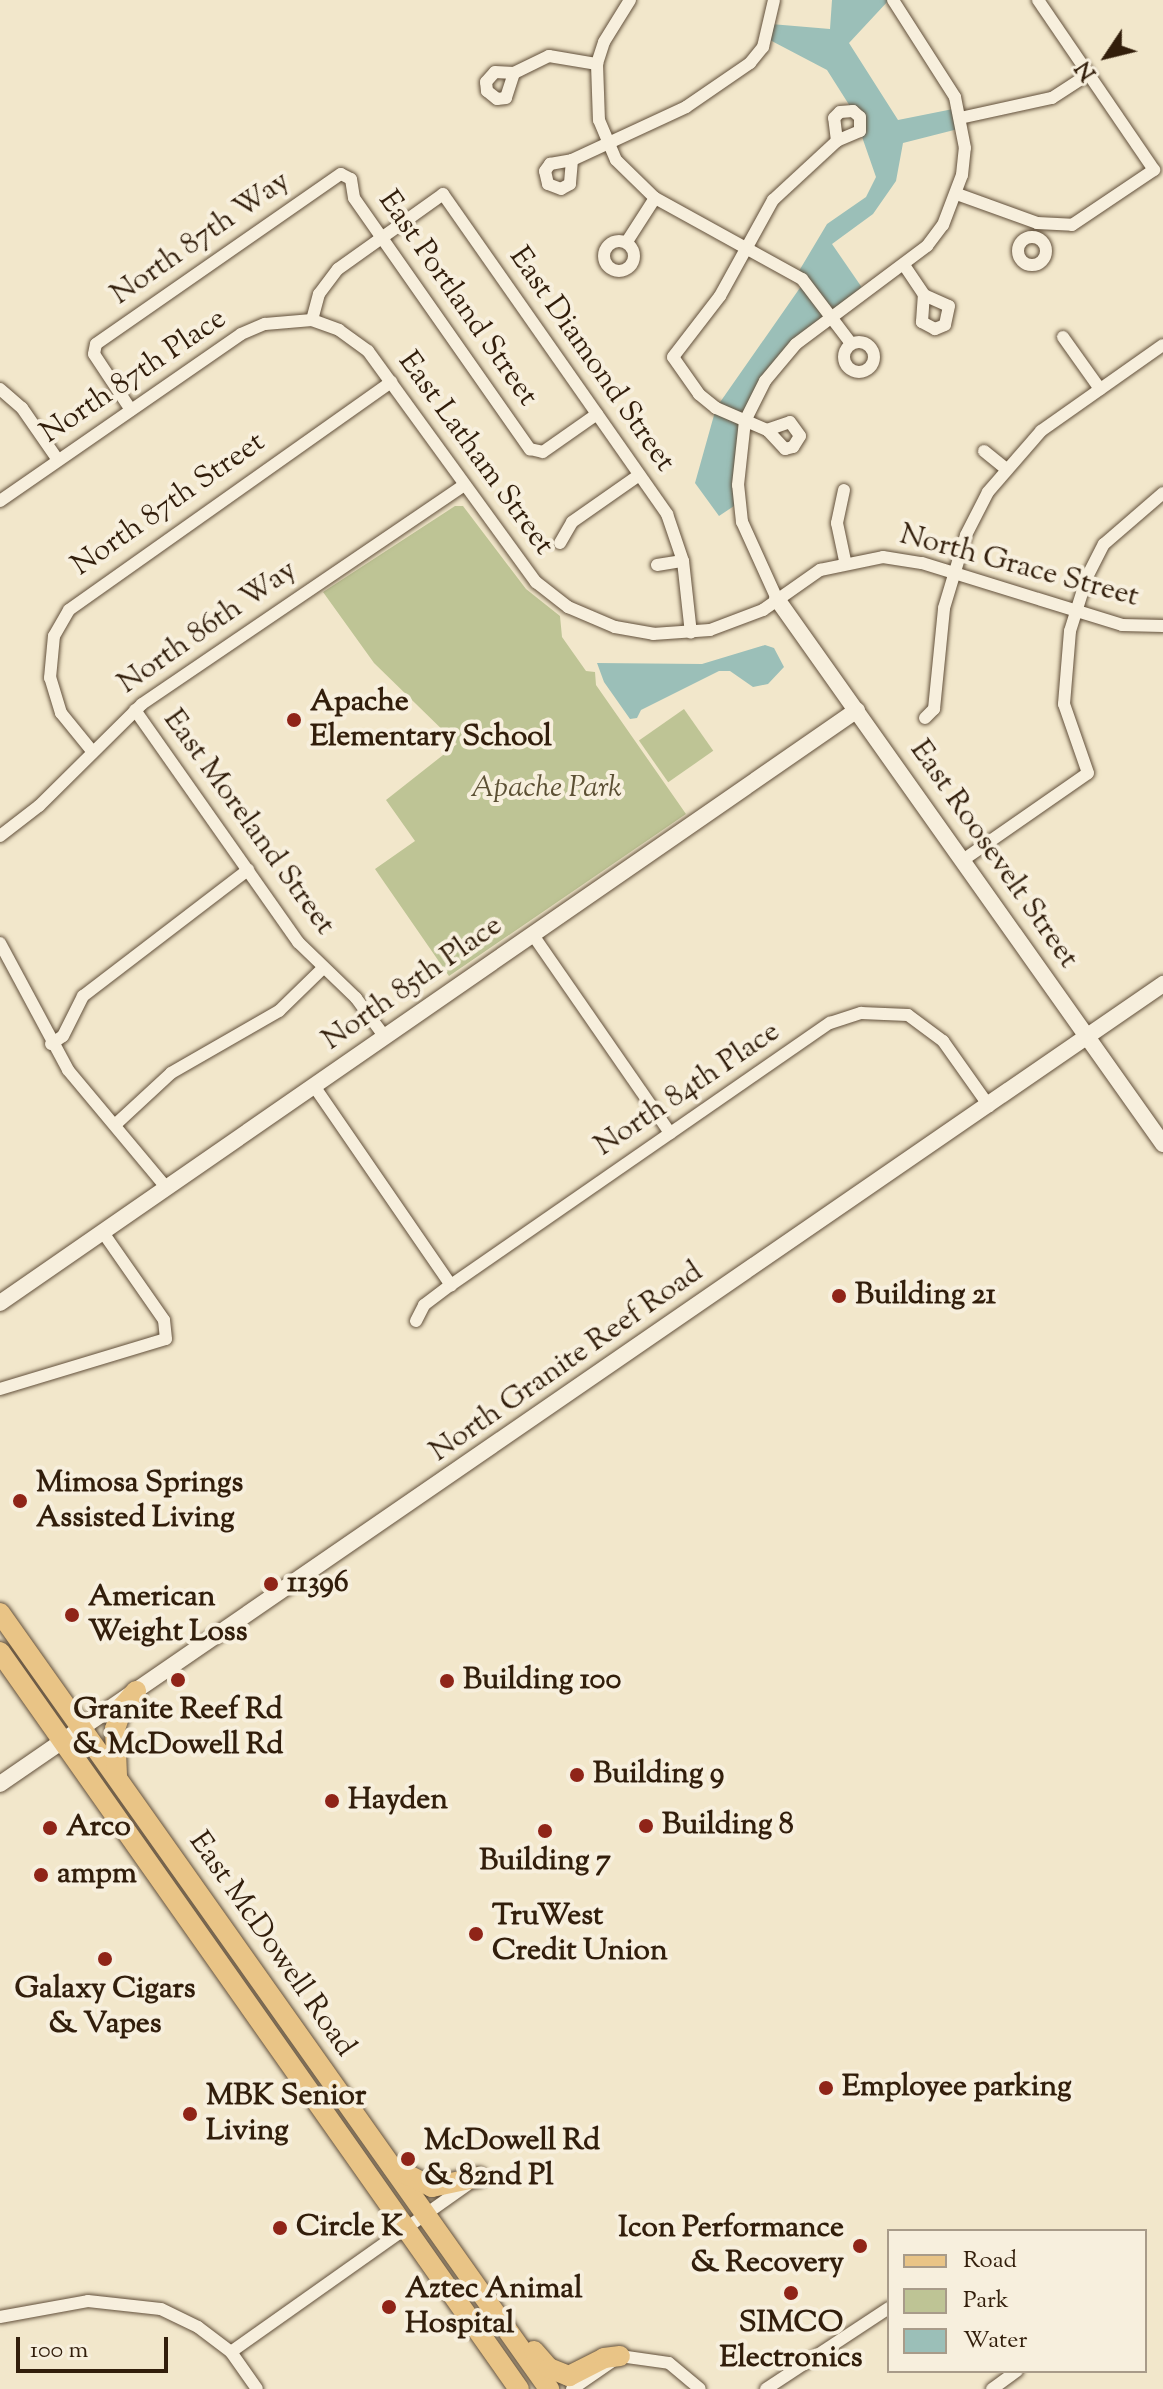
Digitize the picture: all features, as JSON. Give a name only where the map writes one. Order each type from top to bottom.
[{"type":"main road","name":"East McDowell Road","points":[[0,1613],[549,2389]]},
{"type":"main road","name":"East McDowell Road","points":[[0,1652],[519,2389]]},
{"type":"main road","points":[[118,1780],[115,1729],[123,1706],[136,1691]]},
{"type":"main road","points":[[227,1975],[246,1961]]},
{"type":"main road","points":[[392,2167],[432,2187],[479,2177]]},
{"type":"main road","points":[[476,2286],[559,2374],[579,2374],[604,2358],[620,2356]]},
{"type":"main road","points":[[583,2389],[602,2369]]},
{"type":"street","points":[[630,0],[604,42],[597,64],[596,99],[606,142],[628,177],[655,198],[802,279],[850,342]]},
{"type":"street","points":[[572,160],[686,107],[750,63],[763,47],[774,0]]},
{"type":"street","points":[[777,599],[742,522],[738,485],[745,421],[774,368],[832,316],[927,246],[957,194],[965,148],[960,118],[945,75],[893,0]]},
{"type":"street","points":[[957,194],[1036,229],[1072,225],[1089,217],[1154,170],[1038,0]]},
{"type":"street","points":[[514,73],[549,56],[597,64]]},
{"type":"street","points":[[960,118],[1052,98],[1089,74]]},
{"type":"street","points":[[767,430],[699,394],[673,357],[720,296],[784,186],[837,141]]},
{"type":"street","name":"East Portland Street","points":[[341,174],[351,179],[354,198],[537,452],[597,414]]},
{"type":"street","name":"North 87th Way","points":[[131,410],[94,349],[341,174]]},
{"type":"street","name":"East Diamond Street","points":[[381,237],[443,194],[667,514],[683,561],[691,633]]},
{"type":"street","points":[[628,240],[655,198]]},
{"type":"street","points":[[312,320],[319,294],[332,275],[381,237]]},
{"type":"street","points":[[904,265],[924,295]]},
{"type":"street","name":"East Latham Street","points":[[312,320],[354,339],[391,382],[518,563],[568,607],[632,631],[691,633],[738,621],[777,599]]},
{"type":"street","name":"North 87th Place","points":[[0,501],[253,328],[312,320]]},
{"type":"street","points":[[1063,337],[1100,389]]},
{"type":"street","points":[[925,718],[934,709],[938,633],[954,573],[972,520],[1005,468],[1041,431],[1163,345]]},
{"type":"street","name":"North 87th Street","points":[[92,751],[61,713],[50,678],[54,636],[69,610],[391,382]]},
{"type":"street","points":[[0,389],[22,408],[58,460]]},
{"type":"street","points":[[984,451],[1005,468]]},
{"type":"street","points":[[560,543],[572,522],[639,475]]},
{"type":"street","name":"North 86th Way","points":[[0,836],[39,806],[135,710],[464,485]]},
{"type":"street","points":[[844,490],[837,523],[845,561]]},
{"type":"street","points":[[963,860],[1088,773],[1070,732],[1062,689],[1076,611],[1104,544],[1163,493]]},
{"type":"street","name":"North Grace Street","points":[[777,599],[808,576],[845,561],[896,558],[1122,625],[1163,626]]},
{"type":"street","points":[[657,565],[683,561]]},
{"type":"street","name":"East Roosevelt Street","points":[[777,599],[1163,1144]]},
{"type":"street","name":"East Moreland Street","points":[[135,710],[248,870],[323,968],[356,998],[385,1037]]},
{"type":"street","name":"North 85th Place","points":[[0,1303],[857,710]]},
{"type":"street","points":[[51,1044],[63,1036],[83,996],[248,870]]},
{"type":"street","points":[[533,935],[670,1133]]},
{"type":"street","points":[[0,943],[51,1044],[166,1187]]},
{"type":"street","points":[[116,1124],[171,1073],[279,1011],[323,968]]},
{"type":"street","name":"North Granite Reef Road","points":[[0,1784],[1163,984]]},
{"type":"street","name":"North 84th Place","points":[[416,1321],[424,1305],[451,1285],[830,1023],[861,1013],[908,1015],[926,1024],[989,1106]]},
{"type":"street","points":[[314,1086],[451,1285]]},
{"type":"street","points":[[0,1389],[160,1344],[169,1332],[102,1231]]},
{"type":"street","points":[[231,2352],[479,2177]]},
{"type":"street","points":[[0,2317],[88,2301],[137,2303],[178,2316],[231,2352],[257,2389]]},
{"type":"street","points":[[766,2389],[887,2309]]},
{"type":"street","points":[[572,2389],[620,2356],[669,2363],[700,2389]]},
{"type":"street","points":[[998,2386],[1014,2373]]},
{"type":"green space","name":"Apache Park","points":[[455,506],[463,506],[526,589],[560,616],[562,637],[586,671],[595,672],[596,685],[686,814],[449,976],[375,869],[415,841],[386,800],[457,744],[374,663],[323,592]]},
{"type":"green space","points":[[684,709],[713,751],[668,782],[639,741]]},
{"type":"water","points":[[832,0],[889,0],[849,43],[898,120],[958,108],[962,128],[903,143],[896,181],[873,214],[832,244],[865,292],[796,344],[745,421],[740,502],[719,516],[695,483],[716,408],[804,282],[796,276],[827,224],[866,197],[876,177],[853,111],[827,70],[766,38],[771,24],[830,29]]},
{"type":"water","points":[[765,645],[774,648],[784,667],[768,684],[753,687],[730,671],[719,671],[641,710],[637,718],[630,719],[604,682],[597,663],[702,664]]},
{"type":"place","name":"Apache Elementary School","points":[[294,720]]},
{"type":"place","name":"Building 21","points":[[839,1296]]},
{"type":"place","name":"Mimosa Springs Assisted Living","points":[[20,1501]]},
{"type":"place","name":"11396","points":[[271,1584]]},
{"type":"place","name":"American Weight Loss","points":[[72,1615]]},
{"type":"place","name":"Granite Reef Rd & McDowell Rd","points":[[178,1680]]},
{"type":"place","name":"Building 100","points":[[447,1681]]},
{"type":"place","name":"Building 9","points":[[577,1775]]},
{"type":"place","name":"Hayden","points":[[332,1801]]},
{"type":"place","name":"Building 8","points":[[646,1826]]},
{"type":"place","name":"Arco","points":[[50,1828]]},
{"type":"place","name":"Building 7","points":[[545,1831]]},
{"type":"place","name":"ampm","points":[[41,1875]]},
{"type":"place","name":"TruWest Credit Union","points":[[476,1934]]},
{"type":"place","name":"Galaxy Cigars & Vapes","points":[[105,1959]]},
{"type":"place","name":"Employee parking","points":[[826,2088]]},
{"type":"place","name":"MBK Senior Living","points":[[190,2114]]},
{"type":"place","name":"McDowell Rd & 82nd Pl","points":[[408,2159]]},
{"type":"place","name":"Circle K","points":[[280,2228]]},
{"type":"place","name":"Icon Performance & Recovery","points":[[860,2246]]},
{"type":"place","name":"SIMCO Electronics","points":[[791,2293]]},
{"type":"place","name":"Aztec Animal Hospital","points":[[389,2307]]}]
